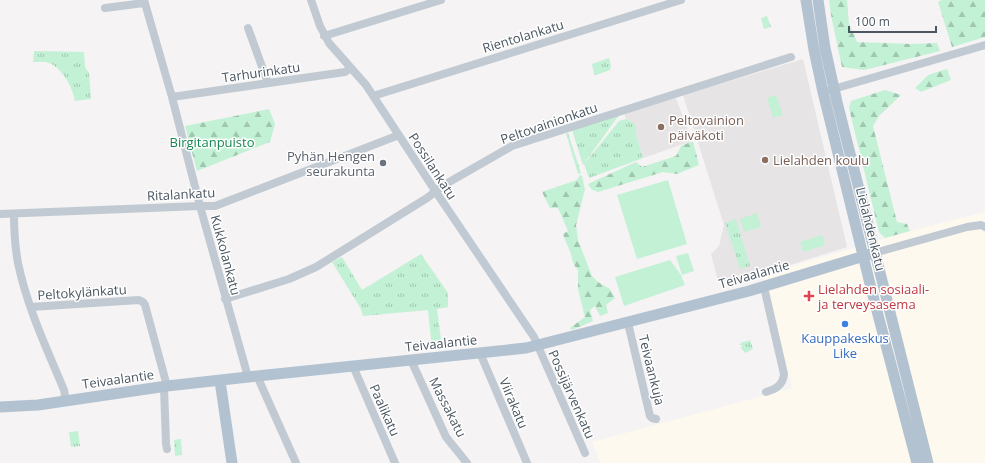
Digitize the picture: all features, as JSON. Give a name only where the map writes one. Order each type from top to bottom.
[{"type":"main road","name":"Lielahdenkatu","points":[[806,0],[814,50],[823,92],[863,256],[917,463]]},
{"type":"main road","name":"Lielahdenkatu","points":[[818,0],[825,48],[834,89],[928,463]]},
{"type":"main road","name":"Teivaalantie","points":[[0,407],[38,405],[165,387],[526,348],[764,287],[874,253]]},
{"type":"main road","points":[[220,381],[232,463]]},
{"type":"street","name":"Possilankatu","points":[[311,0],[324,36],[361,78],[534,337],[537,345]]},
{"type":"street","points":[[324,36],[441,0]]},
{"type":"street","name":"Rientolankatu","points":[[373,96],[681,0]]},
{"type":"street","points":[[105,8],[144,1]]},
{"type":"street","name":"Kukkolankatu","points":[[144,1],[172,97],[225,299],[253,377],[296,463]]},
{"type":"street","points":[[248,28],[268,83]]},
{"type":"street","points":[[823,92],[985,46]]},
{"type":"street","name":"Peltovainionkatu","points":[[225,299],[289,279],[316,268],[436,192],[444,185],[512,146],[791,57]]},
{"type":"street","name":"Tarhurinkatu","points":[[172,97],[346,72],[351,68]]},
{"type":"street","name":"Ritalankatu","points":[[0,214],[215,206],[399,135]]},
{"type":"street","points":[[14,214],[14,234],[18,263],[31,307],[64,390],[66,401]]},
{"type":"street","points":[[874,253],[967,227],[981,225],[985,227]]},
{"type":"street","points":[[764,287],[784,374],[782,382],[779,386],[766,392]]},
{"type":"street","name":"Peltokylänkatu","points":[[31,307],[139,300],[143,302],[151,327],[165,387]]},
{"type":"street","name":"Teivaankuja","points":[[628,323],[650,416],[652,418],[656,418]]},
{"type":"street","name":"Possijärvenkatu","points":[[537,345],[585,453]]},
{"type":"street","name":"Viirakatu","points":[[480,353],[527,463]]},
{"type":"street","name":"Massakatu","points":[[412,360],[446,437],[467,463]]},
{"type":"street","name":"Paalikatu","points":[[353,366],[395,463]]},
{"type":"street","points":[[165,387],[167,449]]},
{"type":"shaded area","name":"Lielahden koulu","points":[[803,59],[847,247],[762,274],[731,282],[718,281],[711,254],[719,246],[724,225],[683,95]]},
{"type":"shaded area","name":"Peltovainion päiväkoti","points":[[676,98],[692,141],[643,158],[634,123],[626,119],[624,113]]},
{"type":"shaded area","points":[[985,212],[985,463],[601,463],[592,442],[792,388],[762,275],[910,231]]},
{"type":"green space","points":[[829,0],[847,0],[849,24],[857,42],[912,44],[937,43],[940,51],[864,70],[842,67]]},
{"type":"green space","points":[[942,0],[985,0],[985,37],[952,47],[938,2]]},
{"type":"green space","points":[[767,16],[771,27],[764,29],[761,18]]},
{"type":"green space","points":[[34,51],[84,52],[85,67],[89,73],[91,99],[75,101],[72,90],[58,69],[47,62],[33,62]]},
{"type":"green space","points":[[609,58],[611,66],[610,70],[596,75],[594,74],[592,64]]},
{"type":"green space","points":[[947,69],[951,80],[921,92],[915,88],[928,75]]},
{"type":"green space","points":[[885,90],[901,95],[879,116],[873,126],[897,222],[907,224],[910,231],[885,238],[879,232],[849,108],[851,101]]},
{"type":"green space","points":[[776,95],[783,115],[773,118],[767,98]]},
{"type":"green space","name":"Birgitanpuisto","points":[[269,109],[275,124],[270,142],[197,171],[185,126]]},
{"type":"green space","points":[[619,115],[583,165],[572,130]]},
{"type":"green space","points":[[626,119],[634,123],[643,158],[589,178],[584,164],[619,121]]},
{"type":"green space","points":[[566,133],[568,133],[581,173],[578,174]]},
{"type":"green space","points":[[693,141],[699,165],[677,174],[663,172],[598,192],[591,189],[588,184],[636,162],[642,167],[676,156],[681,146]]},
{"type":"green space","points":[[580,175],[582,176],[585,189],[576,225],[578,240],[592,276],[598,282],[610,289],[615,298],[606,305],[608,313],[600,316],[595,306],[590,310],[593,321],[572,330],[570,328],[585,317],[578,289],[578,270],[573,262],[563,234],[568,231],[558,208],[550,208],[542,192],[577,180]]},
{"type":"green space","points":[[668,180],[687,244],[637,259],[617,195]]},
{"type":"green space","points":[[757,213],[761,227],[744,232],[740,219]]},
{"type":"green space","points":[[736,219],[750,266],[740,269],[725,223]]},
{"type":"green space","points":[[822,235],[825,245],[803,252],[800,242]]},
{"type":"green space","points":[[688,253],[694,271],[682,275],[676,256]]},
{"type":"green space","points":[[421,254],[448,293],[448,307],[437,309],[442,347],[432,349],[428,310],[363,316],[361,309],[332,262],[342,257],[362,290]]},
{"type":"green space","points":[[670,260],[681,275],[685,285],[624,306],[615,277]]},
{"type":"green space","points":[[750,340],[753,349],[745,353],[741,348],[742,345],[739,345],[742,342]]},
{"type":"green space","points":[[78,431],[80,446],[71,447],[69,432]]},
{"type":"green space","points":[[181,439],[182,455],[175,456],[174,440]]},
{"type":"place","name":"Peltovainion päiväkoti","points":[[661,127]]},
{"type":"place","name":"Lielahden koulu","points":[[765,160]]},
{"type":"place","name":"Pyhän Hengen seurakunta","points":[[383,163]]},
{"type":"place","name":"Lielahden sosiaali- ja terveysasema","points":[[809,296]]},
{"type":"place","name":"Kauppakeskus Like","points":[[845,324]]}]
